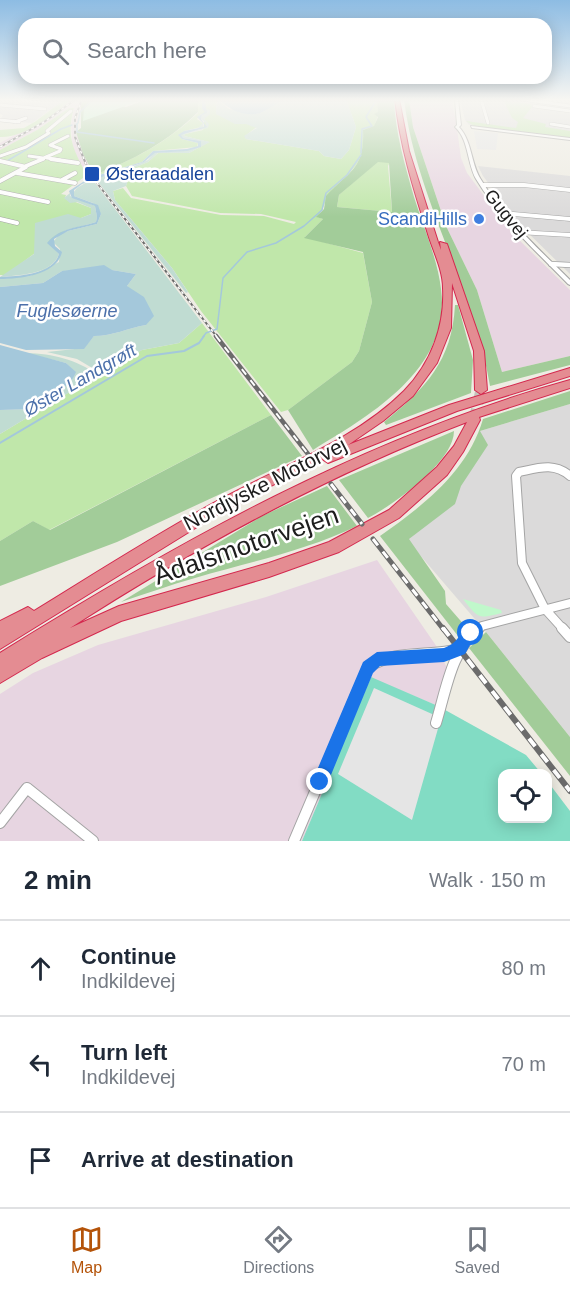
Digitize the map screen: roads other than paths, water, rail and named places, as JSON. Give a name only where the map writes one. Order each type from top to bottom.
[{"type":"highway","points":[[0,630],[131,560],[238,495],[332,449],[388,411],[423,376],[441,346],[448,323],[447,284],[407,156],[405,138]]},
{"type":"highway","points":[[409,138],[418,173],[479,351],[481,390]]},
{"type":"highway","name":"Nordjyske Motorvej","points":[[0,641],[131,560],[242,500],[365,442],[495,393],[570,372]]},
{"type":"highway","name":"Nordjyske Motorvej","points":[[0,663],[136,577],[330,473],[453,422],[570,384]]},
{"type":"highway","name":"Ådalsmotorvejen","points":[[0,674],[36,652],[119,614],[334,547],[394,514],[442,471],[459,449],[474,420]]},
{"type":"street","points":[[0,156],[26,147],[39,138]]},
{"type":"street","points":[[0,181],[61,150],[50,145],[64,138]]},
{"type":"street","name":"Gugvej","points":[[467,138],[470,162],[502,213],[518,232],[570,282]]},
{"type":"street","points":[[29,156],[78,163]]},
{"type":"street","points":[[0,161],[26,166]]},
{"type":"street","points":[[5,172],[75,183]]},
{"type":"street","points":[[61,180],[75,172]]},
{"type":"street","points":[[483,185],[524,185],[570,190]]},
{"type":"street","points":[[0,192],[48,202]]},
{"type":"street","points":[[502,213],[570,219]]},
{"type":"street","points":[[0,219],[17,223]]},
{"type":"street","points":[[518,232],[570,235]]},
{"type":"street","points":[[551,264],[570,265]]},
{"type":"street","points":[[570,476],[555,465],[519,472],[516,476],[522,563],[545,609],[570,637]]},
{"type":"street","points":[[436,723],[460,649],[471,633],[482,626],[570,603]]},
{"type":"street","points":[[294,841],[368,668],[377,659],[444,655],[460,649]]},
{"type":"street","points":[[0,823],[27,788],[93,841]]},
{"type":"water","points":[[182,139],[201,141],[201,147],[187,151],[155,153],[144,162],[82,184],[74,190],[74,196],[98,205],[101,214],[97,224],[68,231],[54,239],[55,246],[62,252],[59,260],[45,271],[27,277],[0,279],[0,277],[34,273],[50,266],[59,254],[47,243],[52,238],[64,231],[96,222],[95,206],[72,198],[69,191],[89,178],[142,162],[153,151],[198,146],[198,143]]},
{"type":"water","name":"Fuglesøerne","points":[[104,265],[112,270],[136,274],[127,286],[144,297],[154,316],[146,325],[108,335],[94,336],[84,349],[26,350],[0,343],[0,287],[43,283],[62,271]]},
{"type":"water","name":"Fuglesøerne","points":[[0,345],[66,363],[76,372],[68,384],[36,409],[0,410]]},
{"type":"waterway","points":[[7,161],[45,138]]},
{"type":"waterway","points":[[121,138],[154,143]]},
{"type":"waterway","name":"Øster Landgrøft","points":[[361,153],[362,138]]},
{"type":"waterway","name":"Øster Landgrøft","points":[[203,337],[206,333],[217,329],[223,278],[247,252],[276,243],[304,226],[322,210],[326,193],[347,175],[361,155]]},
{"type":"waterway","name":"Øster Landgrøft","points":[[0,443],[147,356],[184,351],[199,343],[204,336]]},
{"type":"tunnel","points":[[474,420],[481,390]]},
{"type":"railway","points":[[0,147],[15,138]]},
{"type":"railway","points":[[76,138],[90,174],[217,337]]},
{"type":"railway","points":[[216,336],[308,454]]},
{"type":"railway","points":[[331,484],[362,524]]},
{"type":"railway","points":[[373,539],[444,630]]},
{"type":"railway","points":[[443,628],[570,791]]},
{"type":"place","name":"Østeraadalen","points":[[92,174]]},
{"type":"place","name":"ScandiHills","points":[[479,219]]}]
